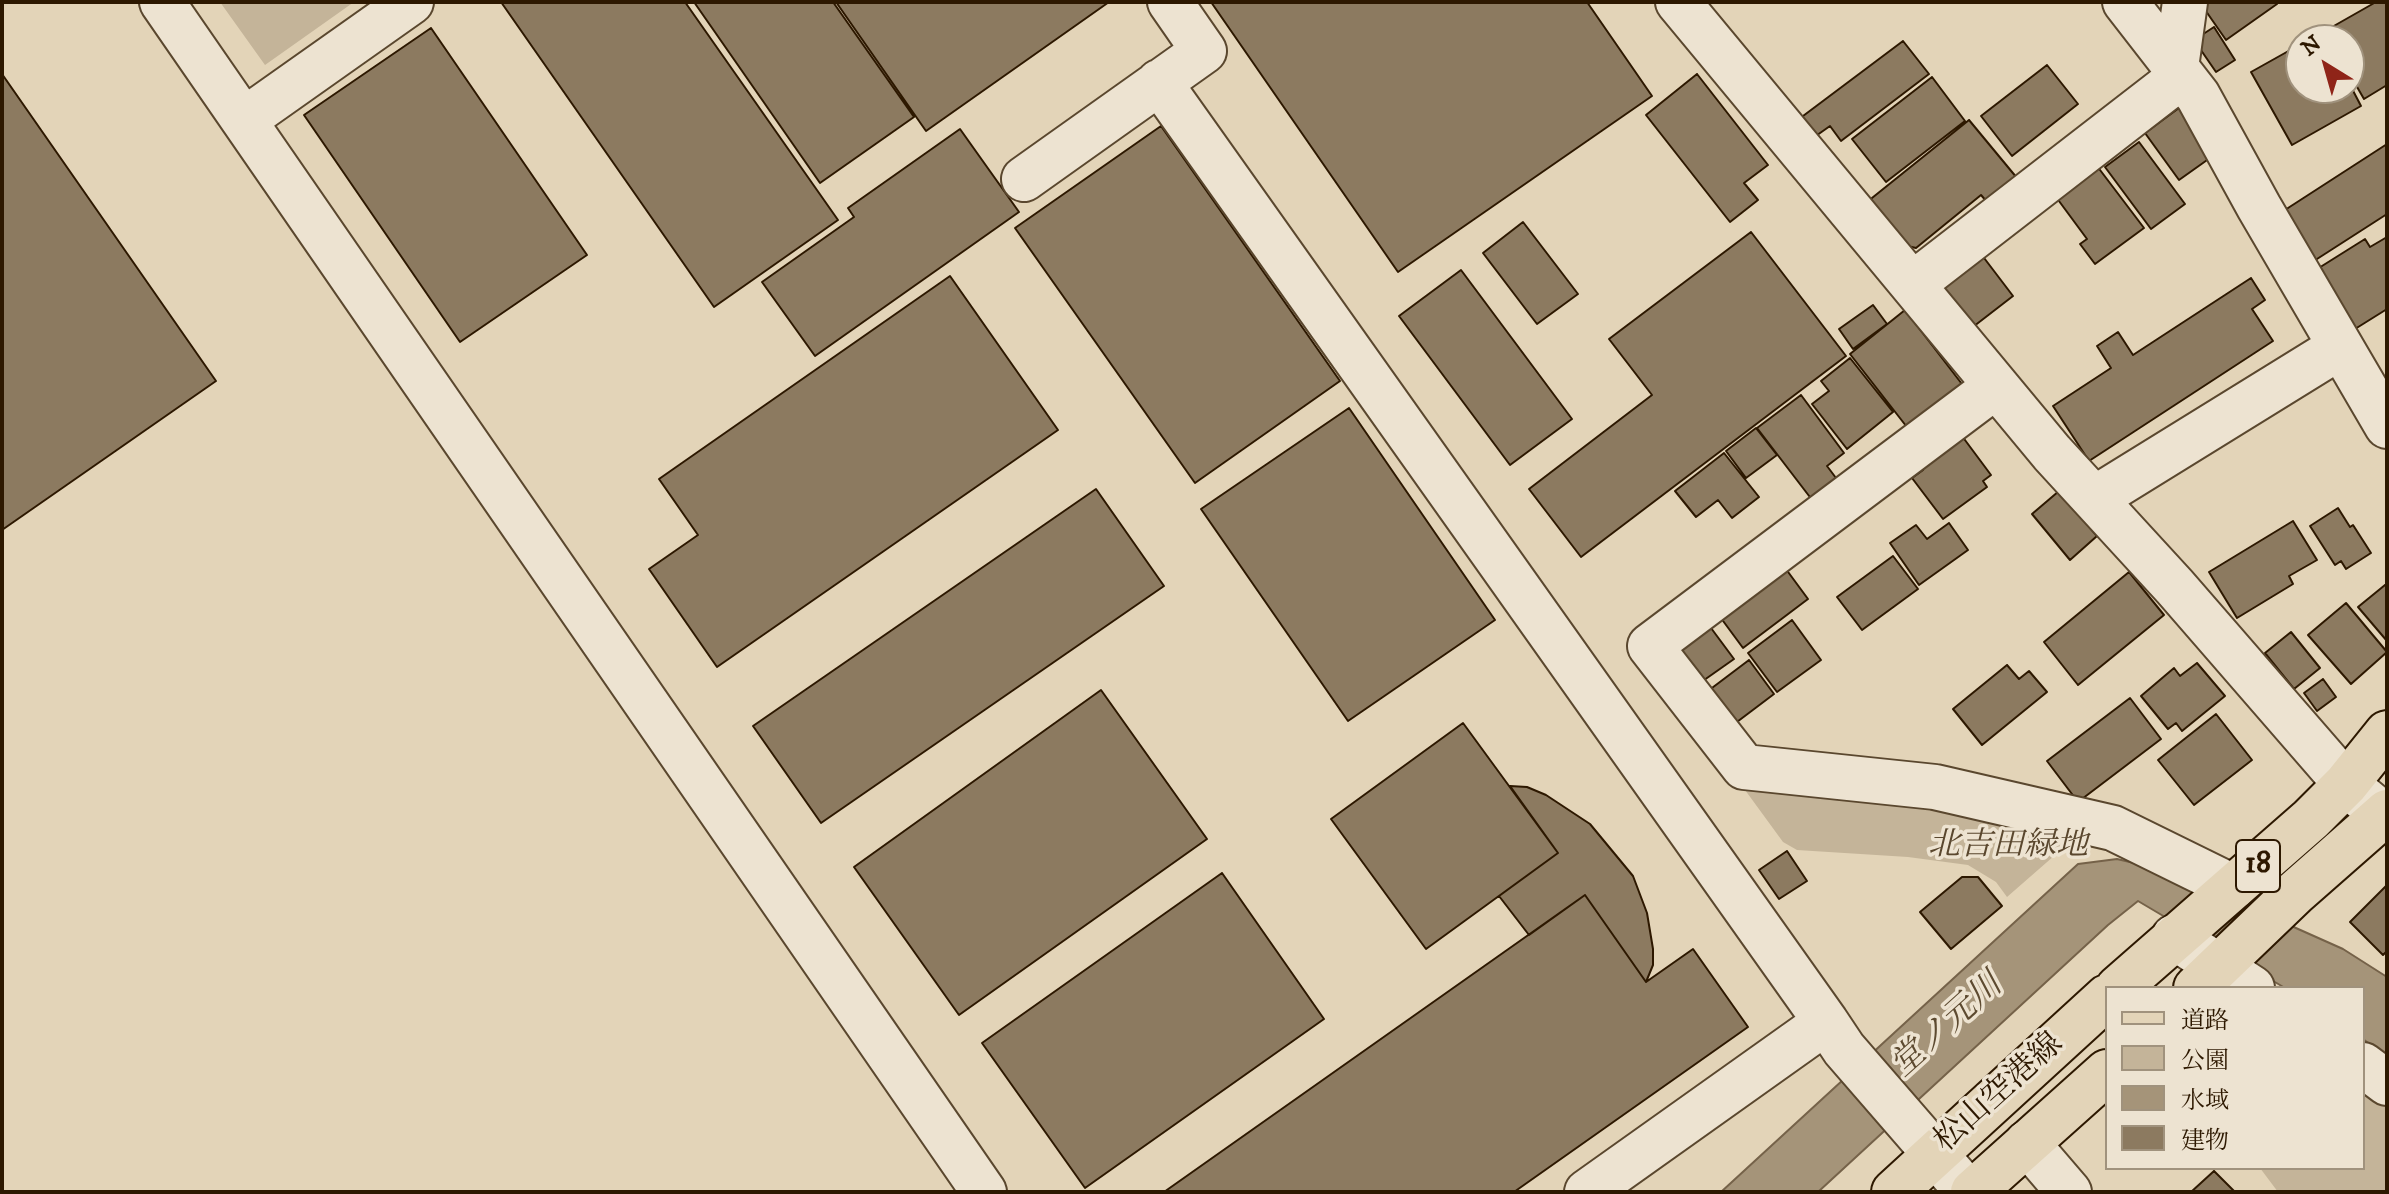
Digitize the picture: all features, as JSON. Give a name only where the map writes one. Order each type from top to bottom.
[{"type":"main road","name":"18","points":[[2120,986],[2283,845],[2346,784],[2387,733]]},
{"type":"main road","name":"18","points":[[2222,980],[2296,892],[2386,815]]},
{"type":"main road","name":"松山空港線","points":[[1894,1192],[2105,999]]},
{"type":"main road","name":"松山空港線","points":[[1971,1192],[2105,1074]]},
{"type":"street","points":[[162,2],[984,1192]]},
{"type":"street","points":[[244,120],[411,2]]},
{"type":"street","points":[[1024,179],[1204,51],[1170,2]]},
{"type":"street","points":[[1678,2],[1996,386],[2094,499],[2346,784],[2386,815]]},
{"type":"street","points":[[2125,2],[2198,96],[2387,426]]},
{"type":"street","points":[[1913,284],[2174,82],[2185,2]]},
{"type":"street","points":[[1159,82],[1844,1049],[1971,1192]]},
{"type":"street","points":[[2094,499],[2340,347]]},
{"type":"street","points":[[1996,386],[1650,646],[1744,767],[1935,787],[2113,828],[2233,887]]},
{"type":"street","points":[[2174,937],[2222,980]]},
{"type":"street","points":[[1587,1192],[1826,1022]]},
{"type":"street","points":[[2365,1066],[2387,1083]]},
{"type":"street","points":[[2027,1143],[2069,1192]]},
{"type":"green space","points":[[220,2],[354,2],[265,65]]},
{"type":"green space","name":"北吉田緑地","points":[[1744,773],[2078,835],[2007,897],[1996,882],[1968,865],[1908,857],[1797,850],[1783,842],[1737,779]]},
{"type":"green space","points":[[2365,1081],[2387,1098],[2387,1192],[2278,1192],[2262,1170],[2365,1170]]},
{"type":"water","name":"堂ノ元川","points":[[2117,859],[2168,871],[2343,949],[2387,977],[2387,1057],[2365,1040],[2365,986],[2282,986],[2138,901],[2108,925],[1818,1192],[1721,1192],[2078,864]]},
{"type":"building","points":[[501,2],[685,2],[838,220],[714,307]]},
{"type":"building","points":[[694,2],[833,2],[914,117],[820,183]]},
{"type":"building","points":[[836,2],[1109,2],[926,131]]},
{"type":"building","points":[[1211,2],[1587,2],[1652,96],[1398,272]]},
{"type":"building","points":[[2376,2],[2387,2],[2387,85],[2365,98],[2365,24],[2337,24]]},
{"type":"building","points":[[2201,4],[2277,4],[2226,40]]},
{"type":"building","points":[[2214,27],[2235,60],[2216,72],[2194,40]]},
{"type":"building","points":[[431,28],[587,255],[460,342],[304,115]]},
{"type":"building","points":[[1903,41],[1929,74],[1841,141],[1830,126],[1813,138],[1799,119]]},
{"type":"building","points":[[2285,53],[2285,104],[2361,106],[2292,145],[2251,72]]},
{"type":"building","points":[[2047,65],[2078,104],[2012,156],[1981,116]]},
{"type":"building","points":[[2,74],[216,381],[2,530]]},
{"type":"building","points":[[1697,74],[1768,165],[1744,183],[1758,200],[1730,222],[1646,115]]},
{"type":"building","points":[[1932,77],[1965,121],[1886,182],[1852,139]]},
{"type":"building","points":[[2183,105],[2217,153],[2179,180],[2145,133]]},
{"type":"building","points":[[1969,120],[2017,178],[1987,202],[1981,195],[1916,248],[1903,245],[1867,202]]},
{"type":"building","points":[[1161,126],[1340,381],[1195,483],[1015,228]]},
{"type":"building","points":[[960,129],[1019,212],[815,356],[762,282],[854,217],[848,208]]},
{"type":"building","points":[[2139,142],[2185,204],[2151,229],[2105,167]]},
{"type":"building","points":[[2387,144],[2387,214],[2303,268],[2271,219]]},
{"type":"building","points":[[2097,166],[2144,228],[2095,264],[2080,244],[2087,239],[2056,197]]},
{"type":"building","points":[[1523,222],[1578,294],[1537,324],[1483,253]]},
{"type":"building","points":[[1751,232],[1846,356],[1581,557],[1529,489],[1652,395],[1609,339]]},
{"type":"building","points":[[2387,237],[2387,309],[2339,339],[2306,276],[2365,239],[2370,247]]},
{"type":"building","points":[[1978,250],[2013,296],[1969,330],[1934,284]]},
{"type":"building","points":[[1461,270],[1572,419],[1510,465],[1399,316]]},
{"type":"building","points":[[950,276],[1058,430],[717,667],[649,569],[698,535],[659,479]]},
{"type":"building","points":[[2251,278],[2265,300],[2252,309],[2273,341],[2089,461],[2053,406],[2111,368],[2097,346],[2118,332],[2133,355]]},
{"type":"building","points":[[1873,305],[1887,324],[1853,349],[1839,329]]},
{"type":"building","points":[[1905,310],[1965,388],[1910,431],[1850,354]]},
{"type":"building","points":[[1850,358],[1893,412],[1847,449],[1812,404],[1829,391],[1821,381]]},
{"type":"building","points":[[1801,395],[1844,453],[1827,466],[1842,486],[1816,505],[1757,428]]},
{"type":"building","points":[[1349,408],[1495,620],[1348,721],[1201,509]]},
{"type":"building","points":[[1756,428],[1777,455],[1746,478],[1726,451]]},
{"type":"building","points":[[1959,432],[1991,475],[1983,481],[1987,487],[1943,519],[1912,478],[1923,470],[1918,463]]},
{"type":"building","points":[[1724,453],[1759,497],[1732,518],[1718,500],[1696,517],[1675,491]]},
{"type":"building","points":[[1096,489],[1164,586],[821,823],[753,726]]},
{"type":"building","points":[[2059,491],[2097,536],[2070,560],[2032,514]]},
{"type":"building","points":[[2338,508],[2371,553],[2346,569],[2341,561],[2335,565],[2310,526]]},
{"type":"building","points":[[2293,521],[2317,560],[2289,576],[2293,584],[2237,618],[2209,572]]},
{"type":"building","points":[[1949,523],[1968,550],[1919,585],[1890,543],[1916,525],[1927,539]]},
{"type":"building","points":[[1893,556],[1918,589],[1862,630],[1837,597]]},
{"type":"building","points":[[1780,561],[1808,599],[1743,648],[1715,610]]},
{"type":"building","points":[[2129,572],[2164,615],[2078,685],[2044,642]]},
{"type":"building","points":[[2385,585],[2387,587],[2387,641],[2358,607]]},
{"type":"building","points":[[2346,603],[2387,652],[2351,684],[2308,635]]},
{"type":"building","points":[[1792,620],[1821,660],[1777,692],[1748,653]]},
{"type":"building","points":[[1711,628],[1734,659],[1690,690],[1663,655],[1695,632],[1698,637]]},
{"type":"building","points":[[2291,632],[2320,668],[2294,689],[2265,653]]},
{"type":"building","points":[[1749,660],[1774,694],[1725,731],[1700,697]]},
{"type":"building","points":[[2197,663],[2225,696],[2182,731],[2176,723],[2168,729],[2141,696],[2174,668],[2180,676]]},
{"type":"building","points":[[2007,665],[2019,679],[2029,671],[2047,692],[1982,745],[1953,709]]},
{"type":"building","points":[[2323,679],[2336,697],[2317,711],[2304,693]]},
{"type":"building","points":[[1101,690],[1207,839],[959,1015],[854,867]]},
{"type":"building","points":[[2130,698],[2161,739],[2078,802],[2047,761]]},
{"type":"building","points":[[2216,714],[2252,760],[2194,805],[2158,760]]},
{"type":"building","points":[[1463,723],[1558,853],[1426,949],[1331,819]]},
{"type":"building","points":[[1510,786],[1527,787],[1546,795],[1590,824],[1633,876],[1647,913],[1653,949],[1653,965],[1646,982],[1585,895],[1529,935],[1499,896],[1558,853]]},
{"type":"building","points":[[1787,851],[1807,881],[1779,899],[1759,870]]},
{"type":"building","points":[[1222,873],[1324,1019],[1085,1188],[982,1043]]},
{"type":"building","points":[[1962,877],[1978,877],[2002,906],[1951,949],[1920,912]]},
{"type":"building","points":[[2387,885],[2387,951],[2383,955],[2350,922]]},
{"type":"building","points":[[1585,895],[1646,982],[1693,949],[1748,1027],[1514,1192],[1164,1192]]},
{"type":"building","points":[[2214,1171],[2235,1192],[2191,1192]]}]
